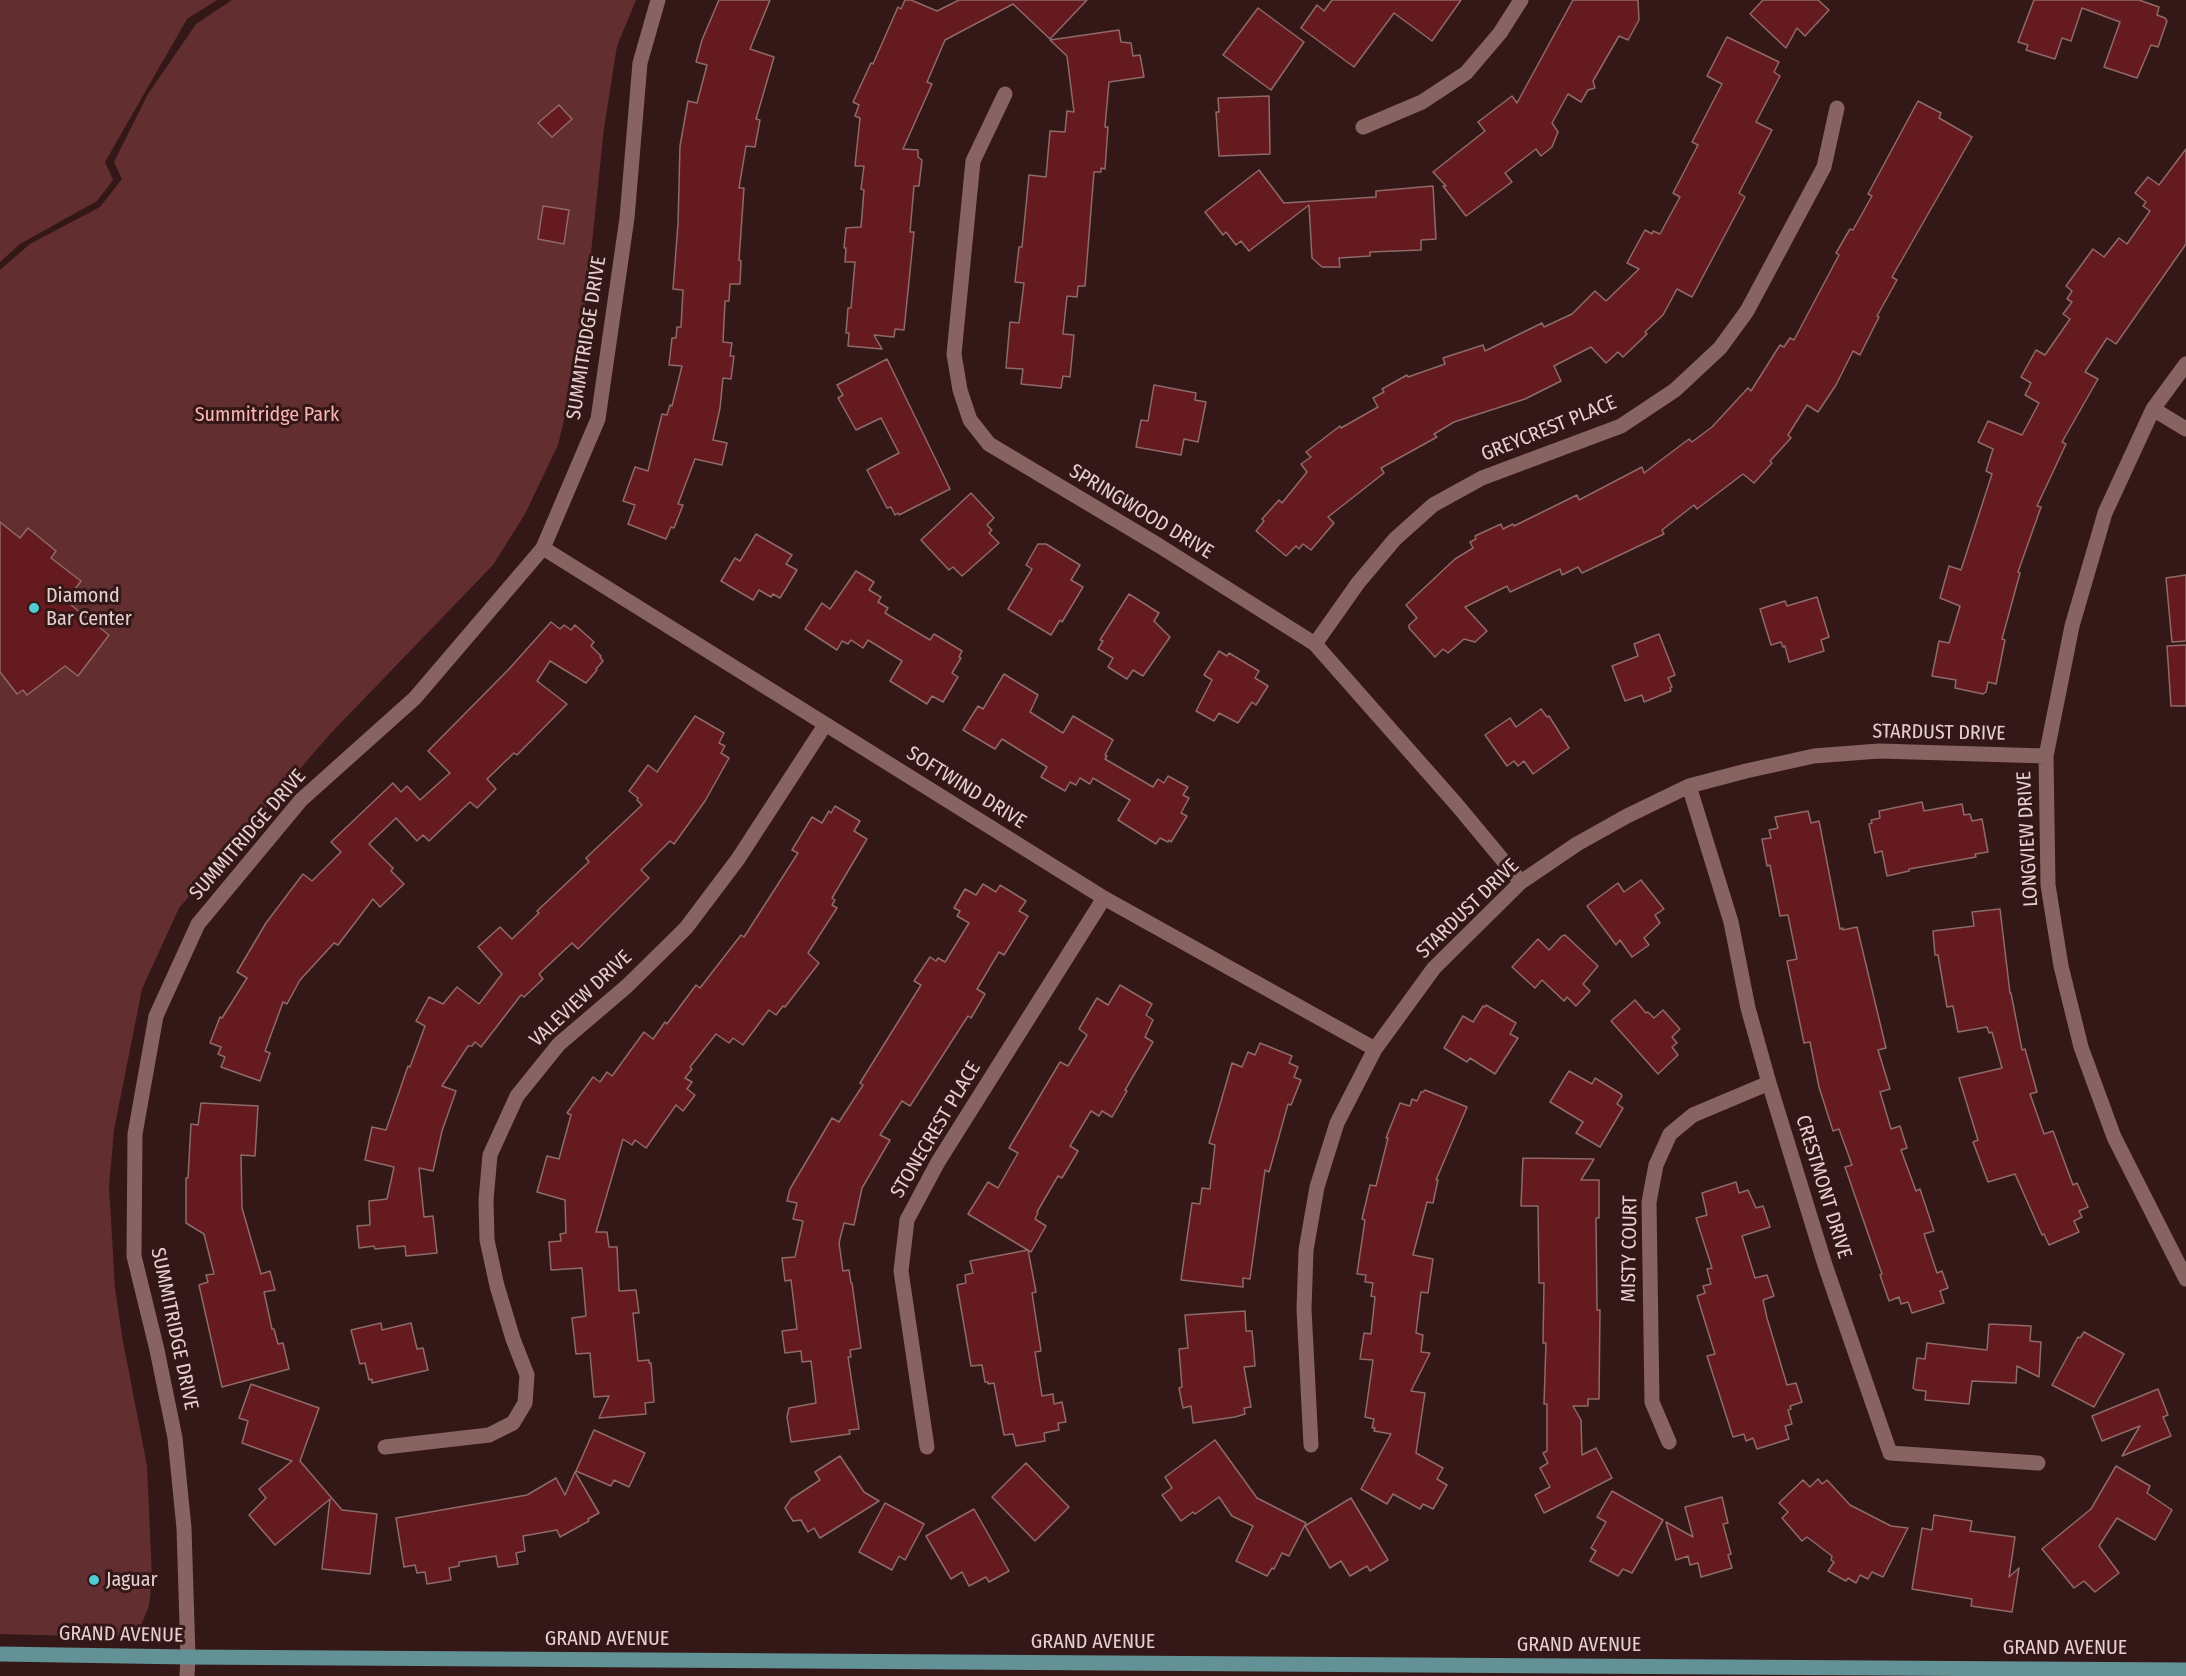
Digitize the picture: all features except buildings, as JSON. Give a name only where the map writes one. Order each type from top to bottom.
[{"type":"main road","name":"GRAND AVENUE","points":[[0,1654],[2186,1670]]},
{"type":"street","name":"SUMMITRIDGE DRIVE","points":[[186,1676],[188,1657],[184,1528],[175,1438],[134,1256],[135,1134],[156,1016],[198,924],[220,897],[301,800],[415,698],[543,548],[598,419],[627,218],[640,63],[658,0]]},
{"type":"street","points":[[1363,127],[1422,102],[1466,73],[1500,33],[1521,0]]},
{"type":"street","name":"SPRINGWOOD DRIVE","points":[[1005,94],[973,161],[954,354],[960,390],[970,420],[989,444],[1158,545],[1315,644],[1457,805],[1521,882]]},
{"type":"street","name":"GREYCREST PLACE","points":[[1315,644],[1358,583],[1395,539],[1434,505],[1482,478],[1621,426],[1675,390],[1720,348],[1748,311],[1824,167],[1837,108]]},
{"type":"street","name":"LONGVIEW DRIVE","points":[[2186,364],[2153,409],[2105,513],[2072,626],[2046,756],[2048,885],[2061,966],[2081,1047],[2114,1137],[2186,1279]]},
{"type":"street","points":[[2153,409],[2186,429]]},
{"type":"street","name":"SOFTWIND DRIVE","points":[[543,548],[1104,898],[1376,1049]]},
{"type":"street","name":"VALEVIEW DRIVE","points":[[385,1447],[489,1435],[513,1423],[525,1403],[527,1375],[507,1318],[487,1240],[486,1200],[490,1155],[517,1096],[559,1044],[627,986],[686,928],[738,859],[825,725]]},
{"type":"street","name":"STARDUST DRIVE","points":[[1311,1445],[1304,1309],[1306,1250],[1317,1187],[1337,1123],[1376,1049],[1434,968],[1521,882],[1577,844],[1627,816],[1689,786],[1814,756],[1879,751],[2046,756]]},
{"type":"street","name":"CRESTMONT DRIVE","points":[[1689,786],[1731,922],[1748,1008],[1769,1083],[1825,1265],[1890,1453],[2038,1463]]},
{"type":"street","name":"STONECREST PLACE","points":[[927,1447],[901,1271],[907,1220],[938,1162],[1104,898]]},
{"type":"street","name":"MISTY COURT","points":[[1669,1442],[1652,1402],[1649,1202],[1656,1165],[1670,1134],[1693,1115],[1769,1083]]},
{"type":"green space","points":[[0,0],[217,0],[187,19],[105,162],[113,180],[97,201],[20,244],[0,262]]},
{"type":"green space","name":"Summitridge Park","points":[[232,0],[636,0],[617,46],[604,128],[581,349],[558,445],[525,514],[493,565],[331,733],[179,908],[142,989],[114,1130],[109,1187],[115,1288],[147,1466],[152,1578],[149,1606],[142,1623],[129,1634],[113,1637],[0,1634],[0,270],[30,244],[100,207],[122,179],[114,162],[148,94],[196,24]]},
{"type":"place","name":"Diamond Bar Center","points":[[34,608]]},
{"type":"place","name":"Jaguar","points":[[94,1580]]}]
